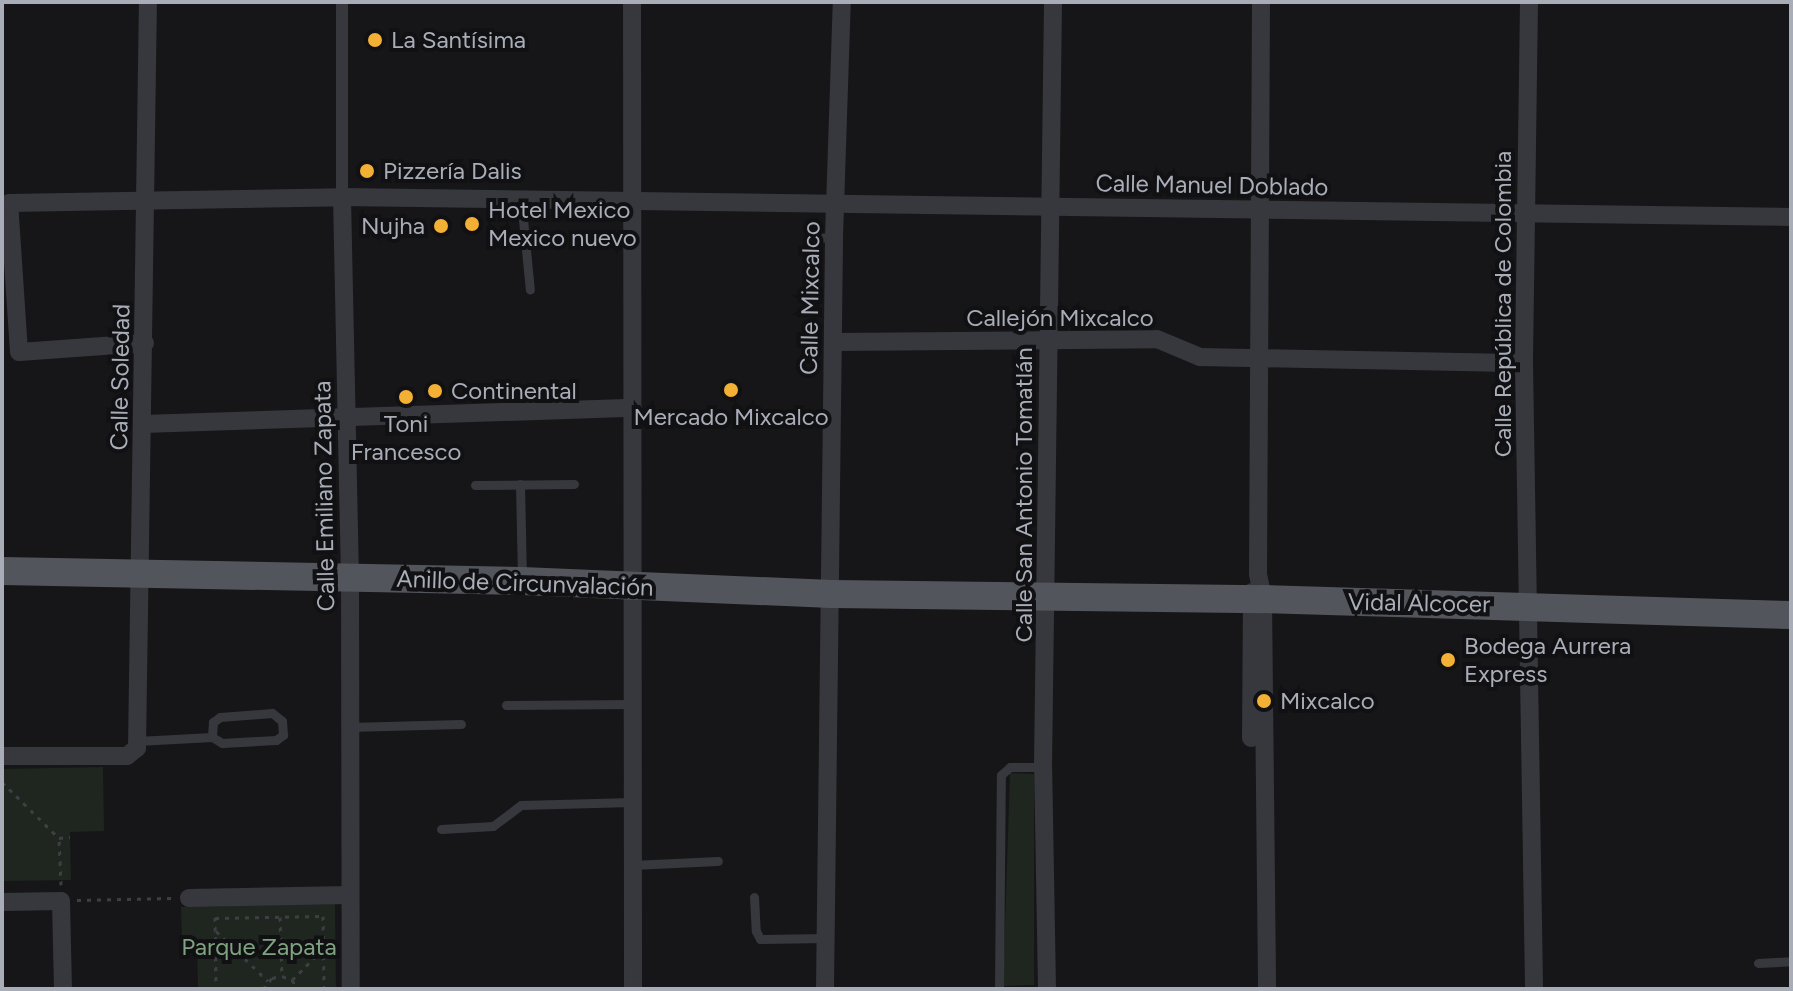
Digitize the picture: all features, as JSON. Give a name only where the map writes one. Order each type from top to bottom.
[{"type":"main road","name":"Anillo de Circunvalación","points":[[2,571],[522,581],[832,594],[1048,595]]},
{"type":"main road","name":"Vidal Alcocer","points":[[1048,595],[1257,591],[1529,606],[1791,615]]},
{"type":"street","name":"Calle Soledad","points":[[136,747],[145,343],[148,2]]},
{"type":"street","name":"Calle Emiliano Zapata","points":[[342,2],[342,197],[350,578],[351,989]]},
{"type":"street","points":[[632,2],[633,989]]},
{"type":"street","name":"Calle Mixcalco","points":[[825,989],[834,237],[842,2]]},
{"type":"street","name":"Calle San Antonio Tomatlán","points":[[1047,989],[1043,767],[1048,595],[1053,2]]},
{"type":"street","points":[[1254,989],[1261,358],[1261,2]]},
{"type":"street","name":"Calle República de Colombia","points":[[1529,2],[1524,363],[1534,989]]},
{"type":"street","name":"Calle Manuel Doblado","points":[[145,343],[19,352],[9,203],[342,197],[1791,217]]},
{"type":"street","name":"Callejón Mixcalco","points":[[833,342],[1157,339],[1200,357],[1524,363]]},
{"type":"street","points":[[143,424],[633,408]]},
{"type":"street","points":[[1257,591],[1267,989]]},
{"type":"street","points":[[2,756],[113,756],[136,747]]},
{"type":"street","points":[[189,898],[350,895]]},
{"type":"street","points":[[2,902],[61,901],[63,989]]},
{"type":"lane","points":[[521,199],[530,290]]},
{"type":"lane","points":[[814,238],[834,237]]},
{"type":"lane","points":[[520,484],[522,581]]},
{"type":"lane","points":[[475,485],[574,484]]},
{"type":"lane","points":[[506,705],[633,704]]},
{"type":"lane","points":[[136,747],[212,737],[222,743],[279,739],[283,735],[282,721],[272,713],[220,717],[213,722],[212,737]]},
{"type":"lane","points":[[349,727],[461,724]]},
{"type":"lane","points":[[999,989],[1001,775],[1010,767],[1043,767]]},
{"type":"lane","points":[[441,829],[493,826],[521,805],[632,802]]},
{"type":"lane","points":[[632,865],[718,861]]},
{"type":"lane","points":[[754,897],[756,931],[760,939],[826,938]]},
{"type":"lane","points":[[1758,963],[1791,961]]},
{"type":"path","points":[[2,782],[59,838],[61,901],[189,898]]},
{"type":"path","points":[[59,838],[70,837]]},
{"type":"path","points":[[216,989],[215,918],[323,916],[324,989]]},
{"type":"path","points":[[280,917],[282,976]]},
{"type":"path","points":[[215,930],[268,981]]},
{"type":"path","points":[[292,980],[323,949]]},
{"type":"path","points":[[263,989],[268,981],[282,976],[292,980],[298,989]]},
{"type":"green space","points":[[103,767],[104,831],[70,832],[71,880],[2,881],[2,769]]},
{"type":"green space","points":[[1010,773],[1034,774],[1034,985],[1003,986]]},
{"type":"green space","name":"Parque Zapata","points":[[335,904],[336,989],[198,989],[197,940],[182,940],[181,907]]},
{"type":"place","name":"La Santísima","points":[[375,40]]},
{"type":"place","name":"Pizzería Dalis","points":[[367,171]]},
{"type":"place","name":"Hotel Mexico Mexico nuevo","points":[[472,224]]},
{"type":"place","name":"Nujha","points":[[441,226]]},
{"type":"place","name":"Mercado Mixcalco","points":[[731,390]]},
{"type":"place","name":"Continental","points":[[435,391]]},
{"type":"place","name":"Toni Francesco","points":[[406,397]]},
{"type":"place","name":"Bodega Aurrera Express","points":[[1448,660]]},
{"type":"place","name":"Mixcalco","points":[[1264,701]]}]
